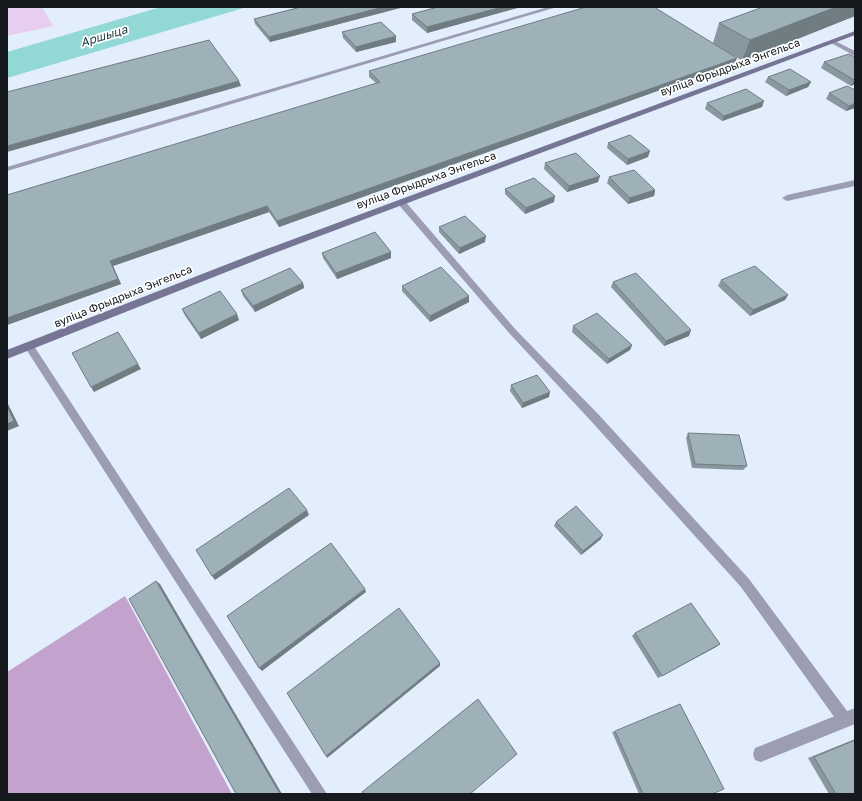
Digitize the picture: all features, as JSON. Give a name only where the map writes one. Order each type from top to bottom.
[{"type":"street","name":"вуліца Фрыдрыха Энгельса","points":[[7,355],[253,258],[855,33]]},
{"type":"street","points":[[787,198],[855,183]]},
{"type":"street","points":[[761,754],[850,718]]},
{"type":"lane","points":[[7,169],[554,7]]},
{"type":"lane","points":[[833,42],[855,54]]},
{"type":"lane","points":[[401,202],[512,332],[595,418],[745,583],[850,718]]},
{"type":"lane","points":[[29,346],[320,794]]},
{"type":"shaded area","points":[[7,7],[42,7],[53,26],[7,36]]},
{"type":"shaded area","points":[[125,596],[232,794],[7,794],[7,672]]},
{"type":"water","name":"Аршыца","points":[[161,7],[247,7],[7,78],[7,52]]},
{"type":"building","points":[[301,7],[383,7],[269,37],[254,19]]},
{"type":"building","points":[[438,7],[502,7],[427,27],[412,14]]},
{"type":"building","points":[[586,7],[654,7],[737,58],[277,221],[267,206],[110,261],[118,279],[7,318],[7,195],[380,82],[369,71]]},
{"type":"building","points":[[763,7],[836,7],[750,40],[719,23]]},
{"type":"building","points":[[381,22],[396,36],[356,47],[342,32]]},
{"type":"building","points":[[209,40],[239,81],[7,146],[7,92]]},
{"type":"building","points":[[849,54],[855,57],[855,80],[824,62]]},
{"type":"building","points":[[790,69],[811,82],[789,90],[768,77]]},
{"type":"building","points":[[847,86],[855,90],[855,103],[849,106],[829,93]]},
{"type":"building","points":[[746,89],[764,101],[724,116],[707,103]]},
{"type":"building","points":[[630,135],[650,151],[628,159],[608,143]]},
{"type":"building","points":[[576,153],[600,176],[569,186],[545,163]]},
{"type":"building","points":[[634,170],[655,190],[630,198],[609,177]]},
{"type":"building","points":[[534,178],[555,196],[526,208],[505,189]]},
{"type":"building","points":[[465,216],[486,236],[460,248],[439,227]]},
{"type":"building","points":[[375,232],[391,252],[336,273],[322,253]]},
{"type":"building","points":[[755,266],[788,295],[753,310],[721,280]]},
{"type":"building","points":[[441,267],[469,296],[430,316],[402,286]]},
{"type":"building","points":[[290,268],[303,283],[253,306],[241,290]]},
{"type":"building","points":[[636,273],[691,330],[666,341],[613,282]]},
{"type":"building","points":[[220,291],[237,314],[199,333],[182,309]]},
{"type":"building","points":[[597,313],[632,345],[609,359],[573,326]]},
{"type":"building","points":[[118,332],[138,364],[91,387],[72,353]]},
{"type":"building","points":[[537,375],[550,392],[523,403],[511,385]]},
{"type":"building","points":[[7,406],[14,421],[7,424]]},
{"type":"building","points":[[688,433],[739,435],[747,466],[695,464]]},
{"type":"building","points":[[289,488],[307,510],[212,576],[196,550]]},
{"type":"building","points":[[576,506],[603,535],[583,551],[556,522]]},
{"type":"building","points":[[331,543],[365,589],[259,668],[227,616]]},
{"type":"building","points":[[156,581],[280,794],[236,794],[129,599]]},
{"type":"building","points":[[691,603],[720,644],[662,676],[635,633]]},
{"type":"building","points":[[399,608],[440,663],[326,756],[287,693]]},
{"type":"building","points":[[478,699],[517,754],[470,794],[363,794],[362,792]]},
{"type":"building","points":[[680,704],[724,789],[712,794],[643,794],[615,731]]},
{"type":"building","points":[[855,740],[855,794],[836,794],[814,757]]}]
